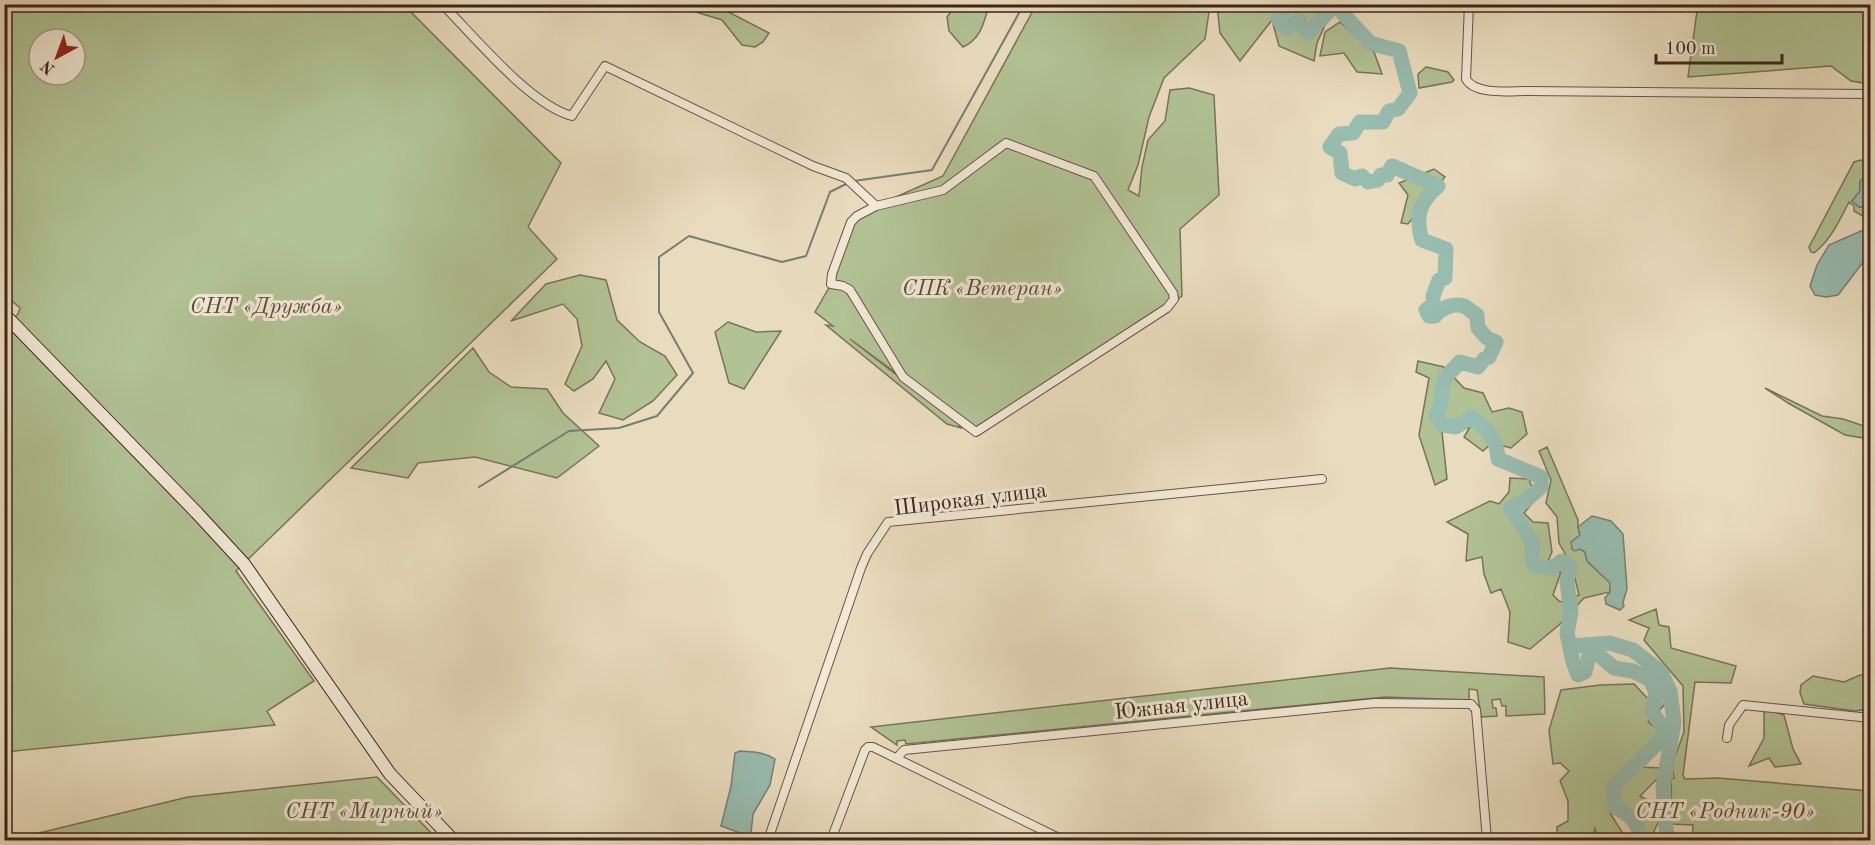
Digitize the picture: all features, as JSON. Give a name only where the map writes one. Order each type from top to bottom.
[{"type":"street","points":[[442,4],[529,91],[564,113],[572,116],[605,66],[813,166],[840,174],[876,206]]},
{"type":"street","points":[[1469,4],[1466,79],[1472,86],[1480,89],[1537,92],[1870,94]]},
{"type":"street","points":[[1006,143],[1094,176],[1173,293],[1174,299],[1167,308],[976,432],[903,377],[850,290],[831,284],[832,274],[852,222],[857,216],[876,206],[943,190],[1006,143]]},
{"type":"street","points":[[4,314],[244,564],[390,774],[453,840]]},
{"type":"street","name":"Широкая улица","points":[[768,840],[861,568],[867,554],[888,522],[1322,479]]},
{"type":"street","name":"Южная улица","points":[[897,758],[904,750],[1375,703],[1466,704],[1473,706],[1476,710],[1487,840]]},
{"type":"street","points":[[1727,738],[1729,725],[1743,705],[1870,718]]},
{"type":"street","points":[[831,840],[868,747],[897,758],[1063,840]]},
{"type":"green space","points":[[1295,4],[1301,8],[1307,5],[1334,5],[1317,43],[1314,61],[1279,46],[1272,20],[1240,61],[1220,33],[1217,5]]},
{"type":"green space","points":[[1698,4],[1870,5],[1870,84],[1851,81],[1831,66],[1688,77]]},
{"type":"green space","name":"СНТ «Дружба»","points":[[4,5],[404,5],[561,163],[528,227],[557,259],[236,571],[314,681],[267,711],[275,725],[5,752],[4,326],[18,314],[20,308],[5,291]]},
{"type":"green space","points":[[673,5],[715,5],[769,33],[763,42],[755,47],[742,45],[722,20]]},
{"type":"green space","points":[[956,5],[989,5],[978,35],[963,47],[949,31],[947,17]]},
{"type":"green space","name":"СПК «Ветеран»","points":[[1036,5],[1210,5],[1205,39],[1164,78],[1149,117],[1138,165],[1128,190],[1139,196],[1148,140],[1165,121],[1170,90],[1189,88],[1214,95],[1219,195],[1180,229],[1182,296],[976,432],[850,339],[956,421],[961,428],[947,424],[826,325],[833,326],[815,312],[831,284],[851,222],[876,206],[943,176]]},
{"type":"green space","points":[[1340,22],[1374,52],[1382,74],[1357,72],[1344,53],[1320,56],[1325,32]]},
{"type":"green space","points":[[1426,67],[1448,72],[1454,80],[1419,88],[1418,74]]},
{"type":"green space","points":[[1861,160],[1870,164],[1870,175],[1860,181],[1860,191],[1852,201],[1859,207],[1870,207],[1870,220],[1854,211],[1854,206],[1849,202],[1830,236],[1820,248],[1814,253],[1811,252],[1809,247],[1854,162]]},
{"type":"green space","points":[[1434,169],[1445,177],[1408,224],[1401,223],[1408,195],[1399,183]]},
{"type":"green space","points":[[580,275],[606,280],[617,320],[640,342],[665,356],[677,375],[653,401],[623,420],[599,413],[615,379],[606,361],[593,379],[574,391],[565,384],[582,346],[577,319],[563,304],[511,321],[546,284]]},
{"type":"green space","points":[[728,322],[756,332],[781,331],[744,389],[729,383],[715,332]]},
{"type":"green space","points":[[473,348],[489,372],[511,387],[547,389],[563,413],[599,446],[557,478],[475,457],[418,463],[408,478],[351,468]]},
{"type":"green space","points":[[1418,361],[1444,367],[1464,388],[1483,393],[1492,412],[1509,408],[1522,412],[1527,434],[1511,448],[1492,443],[1483,451],[1464,437],[1470,427],[1442,432],[1447,479],[1435,485],[1419,435],[1429,378],[1416,372]]},
{"type":"green space","points":[[1765,388],[1822,416],[1843,419],[1870,428],[1870,439],[1845,435]]},
{"type":"green space","points":[[1547,447],[1578,520],[1580,535],[1574,540],[1585,552],[1587,561],[1611,583],[1610,592],[1584,598],[1559,625],[1530,649],[1508,642],[1510,612],[1501,589],[1491,593],[1484,574],[1482,557],[1466,561],[1468,534],[1447,522],[1490,501],[1499,504],[1509,492],[1510,478],[1529,479],[1536,499],[1524,513],[1533,522],[1548,523],[1552,552],[1543,573],[1561,572],[1553,595],[1560,602],[1579,595],[1572,566],[1559,543],[1557,517],[1546,503],[1551,480],[1539,451]]},
{"type":"green space","name":"СНТ «Родник-90»","points":[[1656,609],[1659,625],[1669,627],[1671,648],[1736,666],[1731,683],[1695,682],[1683,775],[1685,779],[1718,778],[1870,791],[1870,840],[1692,840],[1693,825],[1672,824],[1671,779],[1674,778],[1672,765],[1684,732],[1683,686],[1644,640],[1649,628],[1629,620]]},
{"type":"green space","points":[[1390,668],[1544,677],[1545,714],[1506,716],[1506,706],[1502,706],[1500,699],[1492,700],[1497,716],[1481,717],[1477,690],[1469,689],[1469,700],[1385,697],[906,744],[905,740],[897,741],[897,745],[871,727]]},
{"type":"green space","points":[[1860,675],[1870,675],[1870,709],[1855,711],[1804,704],[1800,693],[1801,685],[1813,676],[1844,682]]},
{"type":"green space","points":[[1659,678],[1666,703],[1648,722],[1660,731],[1608,785],[1610,813],[1627,840],[1599,840],[1595,828],[1591,840],[1557,840],[1557,827],[1568,821],[1568,801],[1560,781],[1569,771],[1560,763],[1553,764],[1549,730],[1561,690],[1634,684],[1648,699]]},
{"type":"green space","points":[[1764,709],[1784,715],[1793,749],[1801,764],[1775,767],[1769,758],[1749,766],[1764,738]]},
{"type":"green space","points":[[1637,767],[1662,768],[1661,775],[1640,796],[1656,805],[1660,819],[1654,831],[1659,840],[1647,840],[1635,827],[1636,814],[1616,800],[1617,789]]},
{"type":"green space","name":"СНТ «Мирный»","points":[[377,777],[438,840],[10,840],[188,797]]},
{"type":"water","points":[[1867,175],[1870,176],[1870,206],[1859,207],[1852,201],[1860,191],[1860,181]]},
{"type":"water","points":[[1863,230],[1870,232],[1870,253],[1838,295],[1826,297],[1815,295],[1810,286],[1817,265],[1829,245]]},
{"type":"water","points":[[1592,516],[1611,521],[1623,534],[1627,589],[1624,606],[1620,610],[1606,604],[1605,598],[1610,592],[1610,583],[1587,561],[1585,552],[1572,549],[1571,542],[1580,535],[1578,527]]},
{"type":"water","points":[[740,751],[763,754],[775,759],[770,785],[753,814],[751,833],[748,836],[721,826],[731,786],[735,753]]},
{"type":"waterway","points":[[854,181],[932,170],[1024,4]]},
{"type":"waterway","points":[[1278,4],[1283,10],[1278,19],[1286,29],[1298,20],[1308,33],[1332,8],[1337,7],[1370,43],[1399,51],[1410,93],[1398,109],[1389,111],[1383,122],[1360,122],[1353,133],[1339,134],[1330,147],[1340,153],[1342,173],[1355,179],[1362,176],[1368,182],[1378,180],[1381,175],[1387,175],[1392,166],[1438,186],[1426,198],[1419,217],[1422,240],[1446,249],[1445,278],[1439,280],[1433,296],[1433,304],[1426,310],[1429,316],[1435,316],[1448,307],[1464,306],[1477,315],[1478,328],[1487,338],[1496,342],[1489,357],[1484,359],[1478,367],[1460,362],[1444,379],[1440,408],[1436,415],[1443,425],[1456,427],[1472,417],[1491,435],[1496,445],[1498,459],[1541,477],[1541,487],[1524,502],[1510,508],[1533,543],[1532,559],[1535,566],[1552,568],[1562,561],[1570,566],[1567,582],[1571,612],[1567,633],[1578,675],[1585,672],[1590,652],[1600,656],[1614,668],[1633,671],[1651,680],[1656,693],[1652,711],[1666,733],[1613,787],[1616,808],[1626,813],[1633,821],[1639,830],[1641,840]]},
{"type":"waterway","points":[[479,487],[569,431],[619,428],[657,416],[693,373],[659,312],[659,257],[689,236],[782,262],[806,256],[830,192],[848,183]]},
{"type":"waterway","points":[[1571,646],[1609,643],[1633,650],[1661,672],[1670,691],[1674,722],[1663,787],[1667,840]]}]
